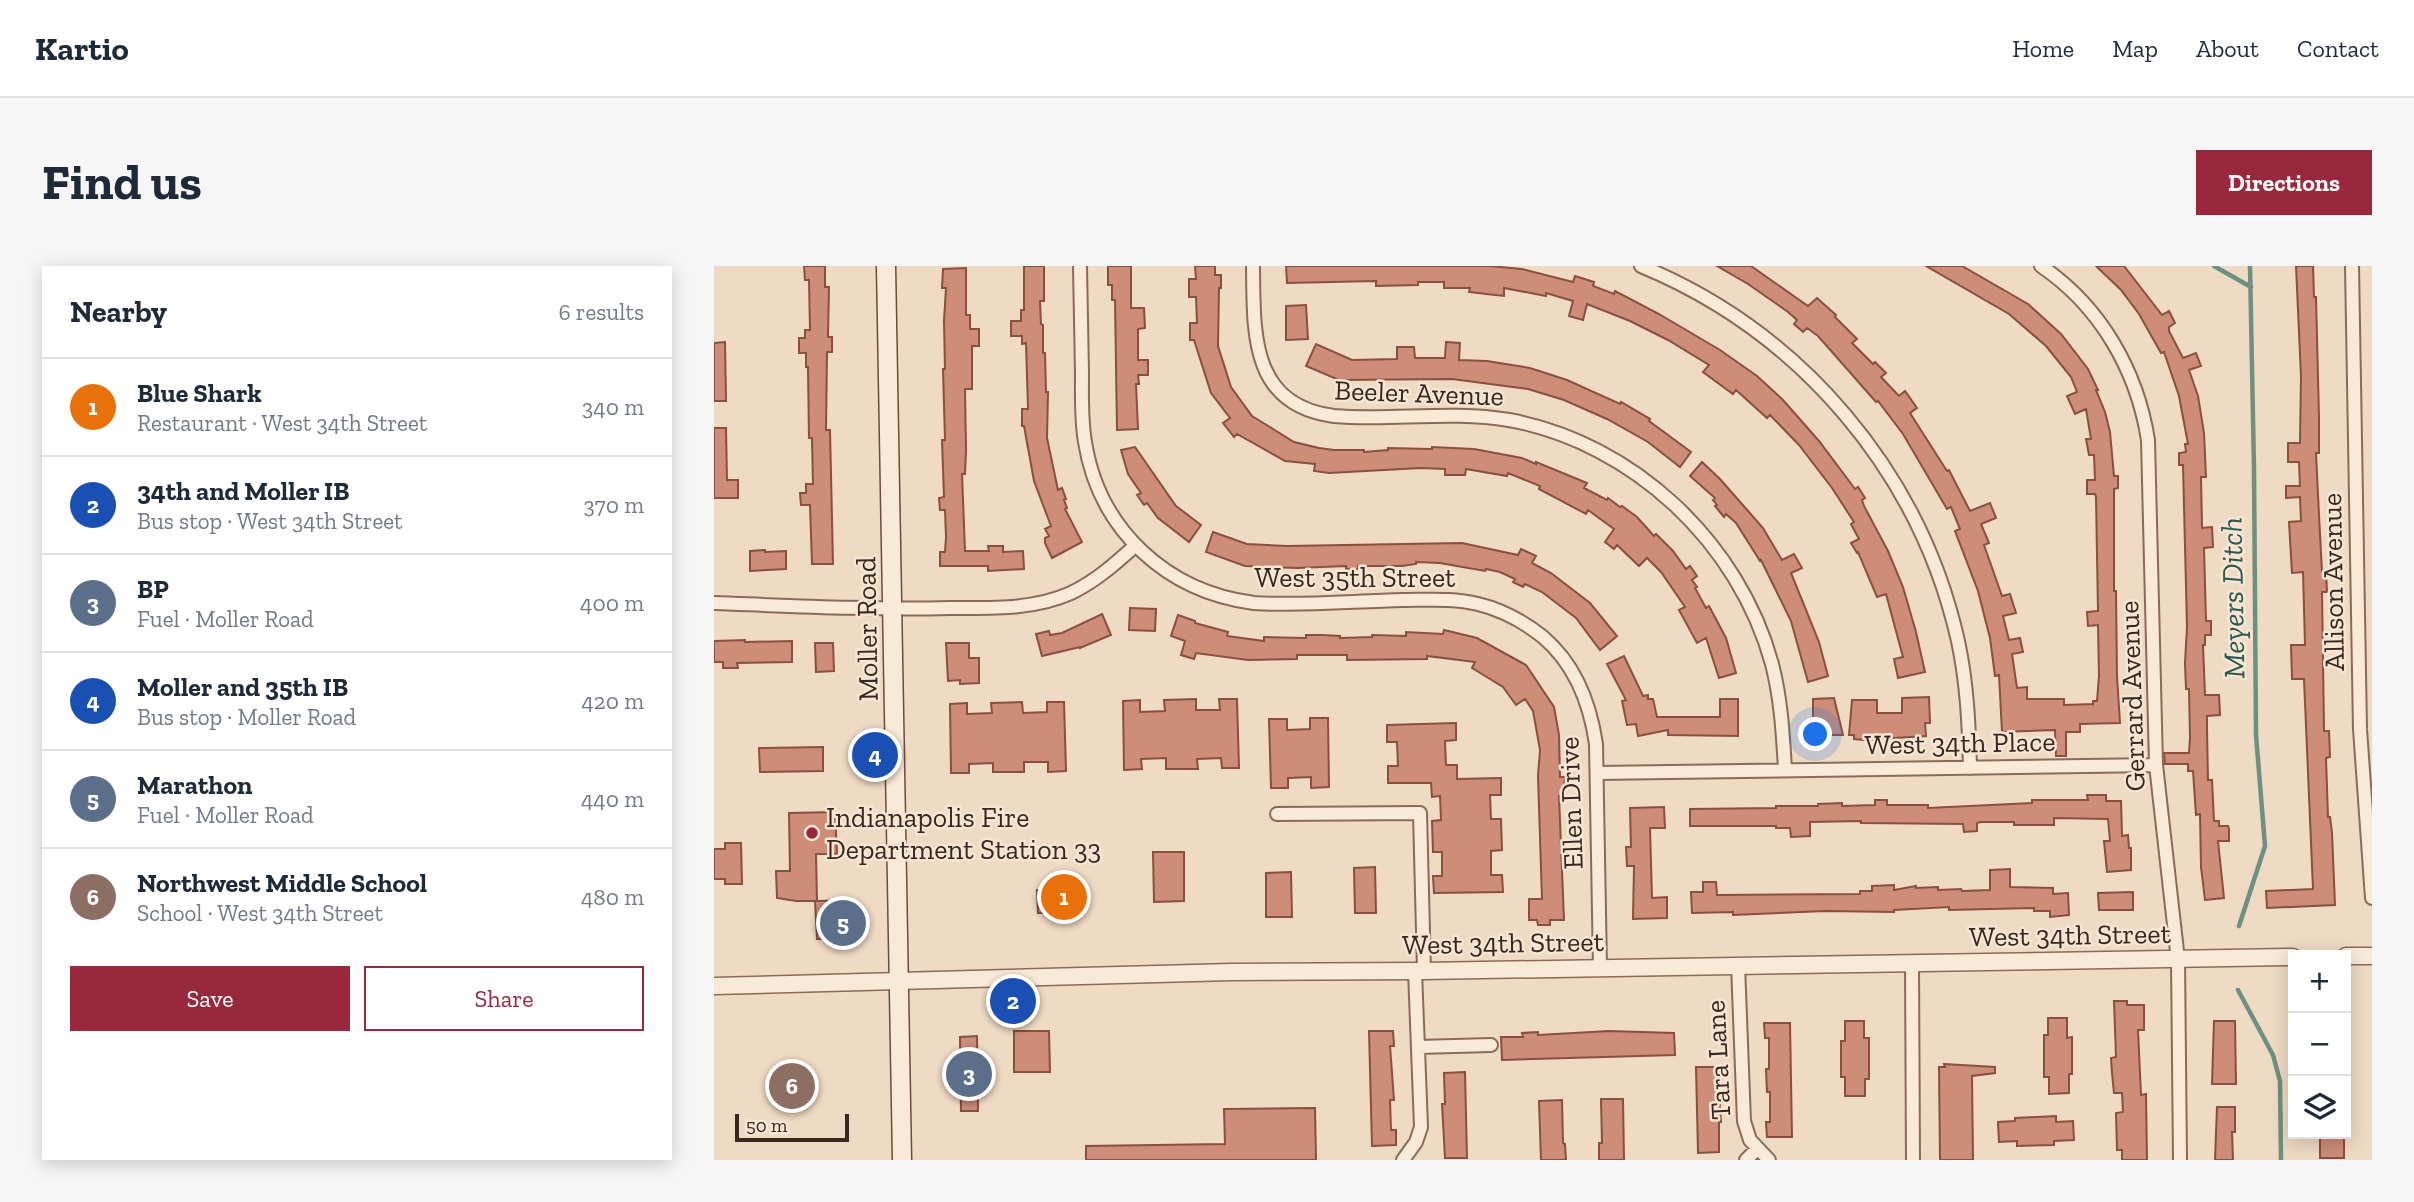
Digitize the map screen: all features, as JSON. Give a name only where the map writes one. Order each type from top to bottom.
[{"type":"main road","name":"Moller Road","points":[[887,266],[902,1160]]},
{"type":"street","name":"West 35th Street","points":[[1080,266],[1083,421],[1088,457],[1097,485],[1110,511],[1136,545],[1156,564],[1174,577],[1199,589],[1226,598],[1261,603],[1435,600],[1478,604],[1516,618],[1554,648]]},
{"type":"street","name":"Beeler Avenue","points":[[1253,266],[1256,344],[1262,364],[1282,393],[1298,404],[1328,415],[1448,414],[1526,424],[1591,448],[1656,488],[1693,523],[1719,554],[1739,585],[1758,624],[1776,681],[1785,770]]},
{"type":"street","points":[[1641,266],[1738,316],[1790,357],[1838,404],[1879,457],[1913,515],[1946,598],[1958,641],[1965,685],[1970,768]]},
{"type":"street","name":"Gerrard Avenue","points":[[2041,266],[2077,296],[2106,332],[2132,380],[2144,420],[2150,462],[2155,765],[2178,960],[2180,1160]]},
{"type":"street","name":"Allison Avenue","points":[[2353,266],[2360,729],[2372,898]]},
{"type":"street","points":[[714,603],[892,610],[1008,607],[1044,602],[1072,593],[1089,583],[1136,545]]},
{"type":"street","name":"Ellen Drive","points":[[1554,648],[1572,670],[1590,709],[1596,744],[1600,968]]},
{"type":"street","name":"West 34th Place","points":[[1597,773],[2155,765]]},
{"type":"street","points":[[1277,814],[1420,813],[1420,1127],[1416,1142],[1405,1159]]},
{"type":"street","points":[[2351,956],[2372,956]]},
{"type":"street","name":"West 34th Street","points":[[714,986],[1232,972],[2288,957]]},
{"type":"street","points":[[1912,963],[1913,1160]]},
{"type":"street","name":"Tara Lane","points":[[1738,965],[1744,1121],[1750,1140],[1769,1160]]},
{"type":"street","points":[[1418,1047],[1491,1045]]},
{"type":"street","name":"Tara Lane","points":[[1746,1160],[1757,1149]]},
{"type":"building","points":[[804,266],[825,266],[825,287],[829,287],[828,337],[832,337],[832,352],[827,352],[826,430],[830,430],[833,564],[812,564],[810,505],[801,505],[800,493],[806,493],[806,484],[813,484],[808,367],[806,353],[799,353],[799,338],[805,338],[805,330],[810,330],[809,280],[805,280]]},
{"type":"building","points":[[1024,266],[1044,266],[1044,301],[1040,301],[1048,392],[1047,438],[1058,490],[1062,488],[1066,499],[1065,509],[1082,542],[1052,558],[1045,543],[1045,538],[1049,536],[1045,529],[1051,526],[1034,481],[1022,426],[1022,409],[1028,409],[1026,343],[1022,344],[1022,336],[1011,336],[1011,321],[1021,321],[1021,310],[1024,310]]},
{"type":"building","points":[[1108,266],[1131,266],[1131,308],[1144,308],[1145,328],[1138,329],[1138,360],[1148,360],[1148,375],[1138,375],[1139,384],[1136,384],[1138,429],[1117,430],[1115,300],[1112,300],[1112,285],[1108,285]]},
{"type":"building","points":[[1195,266],[1215,266],[1215,275],[1221,275],[1218,346],[1231,387],[1252,416],[1294,442],[1319,448],[1364,452],[1388,448],[1474,449],[1536,462],[1587,483],[1584,488],[1607,500],[1608,498],[1637,517],[1654,536],[1656,534],[1673,551],[1686,569],[1690,566],[1697,576],[1692,580],[1697,587],[1695,588],[1706,608],[1709,606],[1726,638],[1736,673],[1719,678],[1706,638],[1697,643],[1679,610],[1685,607],[1661,572],[1647,558],[1639,566],[1617,545],[1614,549],[1605,542],[1614,529],[1588,510],[1586,514],[1539,489],[1540,486],[1508,473],[1507,476],[1466,469],[1465,475],[1445,475],[1445,469],[1421,468],[1329,473],[1314,471],[1315,464],[1285,461],[1237,434],[1234,437],[1223,423],[1230,418],[1211,393],[1194,340],[1190,340],[1190,323],[1197,323],[1196,297],[1189,297],[1189,279],[1196,279]]},
{"type":"building","points":[[1286,266],[1489,266],[1522,269],[1573,282],[1575,276],[1594,282],[1593,286],[1614,294],[1615,291],[1720,350],[1757,376],[1783,400],[1819,441],[1855,489],[1858,487],[1865,498],[1862,500],[1864,506],[1888,551],[1903,587],[1925,672],[1898,678],[1894,659],[1903,657],[1886,594],[1877,597],[1858,552],[1851,543],[1859,539],[1851,524],[1854,522],[1832,488],[1799,445],[1770,415],[1767,418],[1736,390],[1733,394],[1703,372],[1709,365],[1630,321],[1587,304],[1583,320],[1569,316],[1573,301],[1546,293],[1546,296],[1504,288],[1504,296],[1469,292],[1470,288],[1444,288],[1444,282],[1376,286],[1376,281],[1287,283]]},
{"type":"building","points":[[1717,266],[1751,266],[1808,306],[1817,298],[1857,339],[1852,343],[1886,373],[1881,377],[1899,396],[1905,391],[1917,408],[1910,413],[1947,471],[1949,470],[1970,511],[1990,503],[1996,518],[1981,524],[1989,543],[1984,545],[2002,596],[2010,594],[2016,613],[2003,616],[2009,640],[2020,638],[2023,652],[2012,654],[2017,688],[2027,687],[2027,699],[2064,699],[2064,705],[2093,704],[2093,701],[2097,701],[2099,676],[2098,625],[2088,626],[2087,612],[2098,611],[2096,497],[2095,494],[2087,494],[2087,480],[2095,480],[2094,455],[2089,455],[2086,439],[2091,439],[2086,409],[2075,414],[2067,396],[2077,392],[2071,377],[2046,346],[2009,314],[1926,266],[1962,266],[2028,304],[2061,334],[2088,369],[2098,390],[2110,432],[2114,476],[2118,476],[2118,488],[2114,489],[2114,591],[2120,723],[2080,724],[2080,732],[2066,732],[2066,756],[2056,756],[2055,730],[2002,732],[1999,675],[1995,676],[1990,638],[1978,591],[1955,531],[1960,529],[1951,507],[1947,509],[1903,434],[1878,401],[1876,402],[1818,336],[1807,328],[1803,332],[1794,324],[1797,320],[1788,312]]},
{"type":"building","points":[[2096,266],[2124,266],[2162,315],[2169,311],[2175,323],[2169,327],[2169,331],[2183,358],[2196,353],[2201,366],[2189,370],[2198,396],[2204,433],[2206,477],[2201,477],[2202,528],[2212,527],[2213,547],[2204,548],[2206,621],[2211,621],[2211,635],[2205,635],[2203,645],[2205,695],[2219,695],[2220,715],[2207,716],[2208,780],[2212,780],[2214,821],[2219,821],[2219,826],[2228,826],[2229,829],[2229,841],[2218,841],[2224,898],[2205,900],[2200,814],[2196,815],[2193,771],[2188,771],[2188,764],[2165,764],[2164,753],[2189,753],[2190,738],[2189,689],[2186,689],[2185,663],[2187,627],[2183,465],[2179,465],[2179,453],[2186,452],[2185,444],[2188,444],[2179,396],[2164,352],[2161,353],[2139,314],[2121,290]]},
{"type":"building","points":[[2296,266],[2313,266],[2316,297],[2319,453],[2316,453],[2322,572],[2326,572],[2327,592],[2322,592],[2324,731],[2329,731],[2330,757],[2326,758],[2328,817],[2332,833],[2335,905],[2267,908],[2266,891],[2313,889],[2304,679],[2292,679],[2291,645],[2305,645],[2303,572],[2292,573],[2289,522],[2301,521],[2300,497],[2286,498],[2286,486],[2300,486],[2299,462],[2288,462],[2288,443],[2300,443],[2301,376]]},
{"type":"building","points":[[966,268],[966,315],[970,315],[970,329],[979,329],[979,346],[972,346],[972,389],[965,389],[966,451],[965,474],[962,474],[965,551],[989,551],[988,546],[1003,546],[1003,552],[1023,551],[1024,569],[988,571],[988,566],[940,566],[940,552],[945,552],[946,537],[945,510],[940,510],[939,498],[944,497],[942,440],[945,440],[943,369],[946,288],[942,288],[943,269]]},
{"type":"building","points":[[1306,305],[1308,339],[1286,340],[1286,306]]},
{"type":"building","points":[[725,342],[726,401],[714,401],[714,343]]},
{"type":"building","points":[[1446,342],[1460,343],[1459,360],[1487,361],[1530,368],[1567,380],[1620,404],[1621,402],[1650,419],[1649,421],[1691,452],[1680,467],[1648,442],[1607,419],[1564,400],[1528,389],[1452,379],[1339,380],[1306,366],[1316,344],[1352,360],[1397,359],[1397,347],[1414,347],[1415,358],[1445,358]]},
{"type":"building","points":[[714,428],[726,428],[727,480],[738,480],[738,498],[714,498]]},
{"type":"building","points":[[1135,447],[1176,506],[1201,525],[1189,542],[1158,518],[1137,495],[1141,493],[1128,474],[1121,450]]},
{"type":"building","points":[[1702,462],[1763,528],[1782,560],[1794,554],[1802,568],[1791,573],[1819,642],[1828,676],[1808,682],[1791,621],[1761,560],[1736,523],[1726,514],[1724,517],[1715,506],[1715,498],[1690,476]]},
{"type":"building","points":[[1213,532],[1247,544],[1287,546],[1462,543],[1518,555],[1521,549],[1536,556],[1532,563],[1551,573],[1590,603],[1617,636],[1600,650],[1576,618],[1542,592],[1525,584],[1523,587],[1513,582],[1515,579],[1500,572],[1416,562],[1402,566],[1358,566],[1358,569],[1346,569],[1346,566],[1245,566],[1206,552]]},
{"type":"building","points":[[750,551],[786,551],[786,569],[750,571]]},
{"type":"building","points":[[1130,608],[1156,609],[1155,631],[1129,630]]},
{"type":"building","points":[[1102,614],[1111,635],[1080,648],[1042,656],[1036,634],[1049,631],[1050,635],[1062,633]]},
{"type":"building","points":[[1178,615],[1195,623],[1228,632],[1227,636],[1264,641],[1264,637],[1406,636],[1406,632],[1443,634],[1444,630],[1477,638],[1526,665],[1554,707],[1559,735],[1560,777],[1565,777],[1564,788],[1561,788],[1559,796],[1564,920],[1550,920],[1550,925],[1538,925],[1537,920],[1529,920],[1529,899],[1542,899],[1538,776],[1540,750],[1533,711],[1525,699],[1516,705],[1503,687],[1472,668],[1475,662],[1427,656],[1427,659],[1347,660],[1347,655],[1297,655],[1297,659],[1248,660],[1196,653],[1194,659],[1181,655],[1185,641],[1171,636]]},
{"type":"building","points":[[714,641],[792,641],[792,662],[737,663],[738,668],[723,668],[723,662],[714,662]]},
{"type":"building","points":[[815,643],[833,643],[834,671],[816,672]]},
{"type":"building","points":[[946,643],[969,643],[969,658],[979,658],[979,683],[960,684],[960,680],[948,681]]},
{"type":"building","points":[[1624,656],[1643,696],[1648,695],[1648,699],[1653,699],[1657,717],[1720,717],[1720,699],[1738,699],[1738,736],[1668,735],[1668,730],[1638,736],[1636,724],[1627,725],[1622,701],[1626,700],[1607,664]]},
{"type":"building","points":[[1929,697],[1930,723],[1925,723],[1926,736],[1864,740],[1854,739],[1854,735],[1849,735],[1852,700],[1877,700],[1877,713],[1902,713],[1902,698]]},
{"type":"building","points":[[1834,698],[1843,735],[1820,735],[1819,722],[1813,722],[1813,699]]},
{"type":"building","points":[[1196,699],[1196,710],[1220,710],[1219,699],[1237,699],[1239,768],[1222,768],[1221,758],[1197,759],[1198,769],[1166,769],[1166,758],[1141,759],[1142,769],[1124,770],[1123,701],[1140,700],[1140,712],[1165,711],[1164,700]]},
{"type":"building","points":[[1022,702],[1023,713],[1047,712],[1047,702],[1064,702],[1066,771],[1048,772],[1048,762],[1024,762],[1024,772],[993,772],[993,763],[969,764],[969,773],[951,773],[950,704],[967,703],[967,714],[992,713],[991,703]]},
{"type":"building","points":[[1310,718],[1328,718],[1329,787],[1311,788],[1311,777],[1288,778],[1288,788],[1271,788],[1269,719],[1287,719],[1287,730],[1310,729]]},
{"type":"building","points":[[1456,723],[1456,740],[1445,741],[1446,765],[1457,765],[1457,779],[1501,778],[1501,795],[1490,795],[1491,819],[1501,819],[1502,850],[1491,851],[1491,875],[1502,875],[1503,892],[1434,893],[1433,876],[1442,876],[1442,852],[1433,852],[1432,821],[1441,820],[1440,796],[1432,797],[1431,783],[1388,783],[1388,766],[1398,766],[1397,742],[1387,742],[1387,725]]},
{"type":"building","points":[[823,747],[823,771],[760,772],[759,748]]},
{"type":"building","points":[[2087,795],[2106,795],[2106,801],[2121,801],[2122,836],[2128,835],[2131,870],[2107,872],[2104,841],[2110,841],[2108,819],[2054,818],[2054,825],[1981,822],[1977,823],[1977,831],[1964,832],[1963,824],[1810,822],[1810,836],[1791,837],[1790,828],[1776,826],[1690,826],[1690,809],[1776,808],[1842,803],[1842,806],[1875,805],[1875,800],[1887,800],[1887,805],[1928,805],[1928,808],[2032,803],[2032,800],[2088,800]]},
{"type":"building","points":[[1664,807],[1665,828],[1650,828],[1652,898],[1667,897],[1667,918],[1633,919],[1634,866],[1627,866],[1626,847],[1631,847],[1630,808]]},
{"type":"building","points":[[835,812],[837,854],[816,854],[817,901],[853,900],[854,938],[817,939],[815,901],[777,898],[776,871],[790,871],[789,813]]},
{"type":"building","points":[[725,843],[741,843],[742,884],[725,884],[725,879],[714,879],[714,849],[725,849]]},
{"type":"building","points":[[1153,852],[1184,852],[1184,901],[1154,902]]},
{"type":"building","points":[[1375,867],[1376,913],[1355,913],[1354,868]]},
{"type":"building","points":[[2010,869],[2010,887],[2053,888],[2053,894],[2068,893],[2069,915],[2050,917],[2050,911],[2034,911],[2034,908],[1949,910],[1949,907],[1894,912],[1825,911],[1733,915],[1733,912],[1692,913],[1691,892],[1703,892],[1703,882],[1716,882],[1717,895],[1860,894],[1860,891],[1872,891],[1872,886],[1894,885],[1894,890],[1916,886],[1938,887],[1938,890],[1990,890],[1990,870]]},
{"type":"building","points":[[1291,872],[1292,917],[1266,917],[1266,873]]},
{"type":"building","points":[[1037,890],[1072,890],[1072,912],[1038,913]]},
{"type":"building","points":[[2133,892],[2133,910],[2099,910],[2098,893]]},
{"type":"building","points":[[2114,1001],[2127,1001],[2127,1005],[2144,1005],[2144,1030],[2138,1030],[2141,1095],[2146,1094],[2147,1160],[2122,1160],[2122,1150],[2117,1150],[2116,1113],[2123,1112],[2122,1093],[2114,1093],[2112,1073],[2111,1058],[2116,1057]]},
{"type":"building","points":[[2048,1018],[2067,1018],[2067,1038],[2072,1037],[2069,1093],[2049,1094],[2049,1077],[2044,1077],[2044,1035],[2048,1035]]},
{"type":"building","points":[[1845,1021],[1864,1021],[1864,1038],[1869,1038],[1869,1079],[1865,1079],[1865,1096],[1845,1096],[1845,1077],[1841,1077],[1841,1041],[1845,1041]]},
{"type":"building","points":[[2214,1021],[2235,1021],[2236,1084],[2212,1084]]},
{"type":"building","points":[[1764,1023],[1790,1023],[1792,1137],[1767,1137],[1766,1122],[1770,1122],[1770,1092],[1767,1092],[1766,1069],[1769,1069],[1769,1038],[1765,1038]]},
{"type":"building","points":[[1014,1031],[1049,1031],[1050,1072],[1014,1072]]},
{"type":"building","points":[[1369,1031],[1393,1031],[1394,1046],[1390,1046],[1394,1100],[1390,1100],[1391,1130],[1396,1130],[1396,1145],[1372,1146]]},
{"type":"building","points":[[1609,1031],[1674,1033],[1675,1055],[1502,1060],[1501,1037],[1523,1037],[1522,1033],[1538,1032],[1538,1035]]},
{"type":"building","points":[[977,1036],[978,1111],[961,1111],[960,1037]]},
{"type":"building","points":[[1944,1064],[1995,1067],[1995,1073],[1972,1076],[1973,1160],[1940,1160],[1939,1067],[1945,1067]]},
{"type":"building","points":[[1696,1067],[1717,1067],[1721,1122],[1719,1152],[1698,1153]]},
{"type":"building","points":[[1465,1072],[1467,1158],[1445,1158],[1442,1104],[1445,1104],[1444,1073]]},
{"type":"building","points":[[1601,1099],[1623,1099],[1624,1160],[1599,1160],[1599,1143],[1602,1143]]},
{"type":"building","points":[[1562,1100],[1566,1160],[1541,1160],[1539,1101]]},
{"type":"building","points":[[2217,1107],[2235,1107],[2233,1160],[2215,1160]]},
{"type":"building","points":[[1315,1108],[1316,1160],[1086,1160],[1086,1146],[1225,1144],[1224,1109]]},
{"type":"building","points":[[2056,1116],[2056,1122],[2073,1121],[2074,1140],[2054,1141],[2054,1145],[2017,1146],[2017,1141],[1999,1142],[1998,1122],[2015,1121],[2015,1118]]},
{"type":"building","points":[[2320,1139],[2344,1139],[2344,1158],[2320,1158]]},
{"type":"waterway","points":[[2214,266],[2251,287]]},
{"type":"waterway","name":"Meyers Ditch","points":[[2239,926],[2265,846],[2256,735],[2250,266]]},
{"type":"waterway","name":"Meyers Ditch","points":[[2238,990],[2273,1055],[2280,1081],[2281,1160]]},
{"type":"place","name":"Moller and 35th IB","points":[[875,755]]},
{"type":"place","name":"Indianapolis Fire Department Station 33","points":[[812,833]]},
{"type":"place","name":"Blue Shark","points":[[1064,897]]},
{"type":"place","name":"Marathon","points":[[843,923]]},
{"type":"place","name":"34th and Moller IB","points":[[1013,1001]]},
{"type":"place","name":"BP","points":[[969,1074]]},
{"type":"place","name":"Northwest Middle School","points":[[792,1086]]}]
